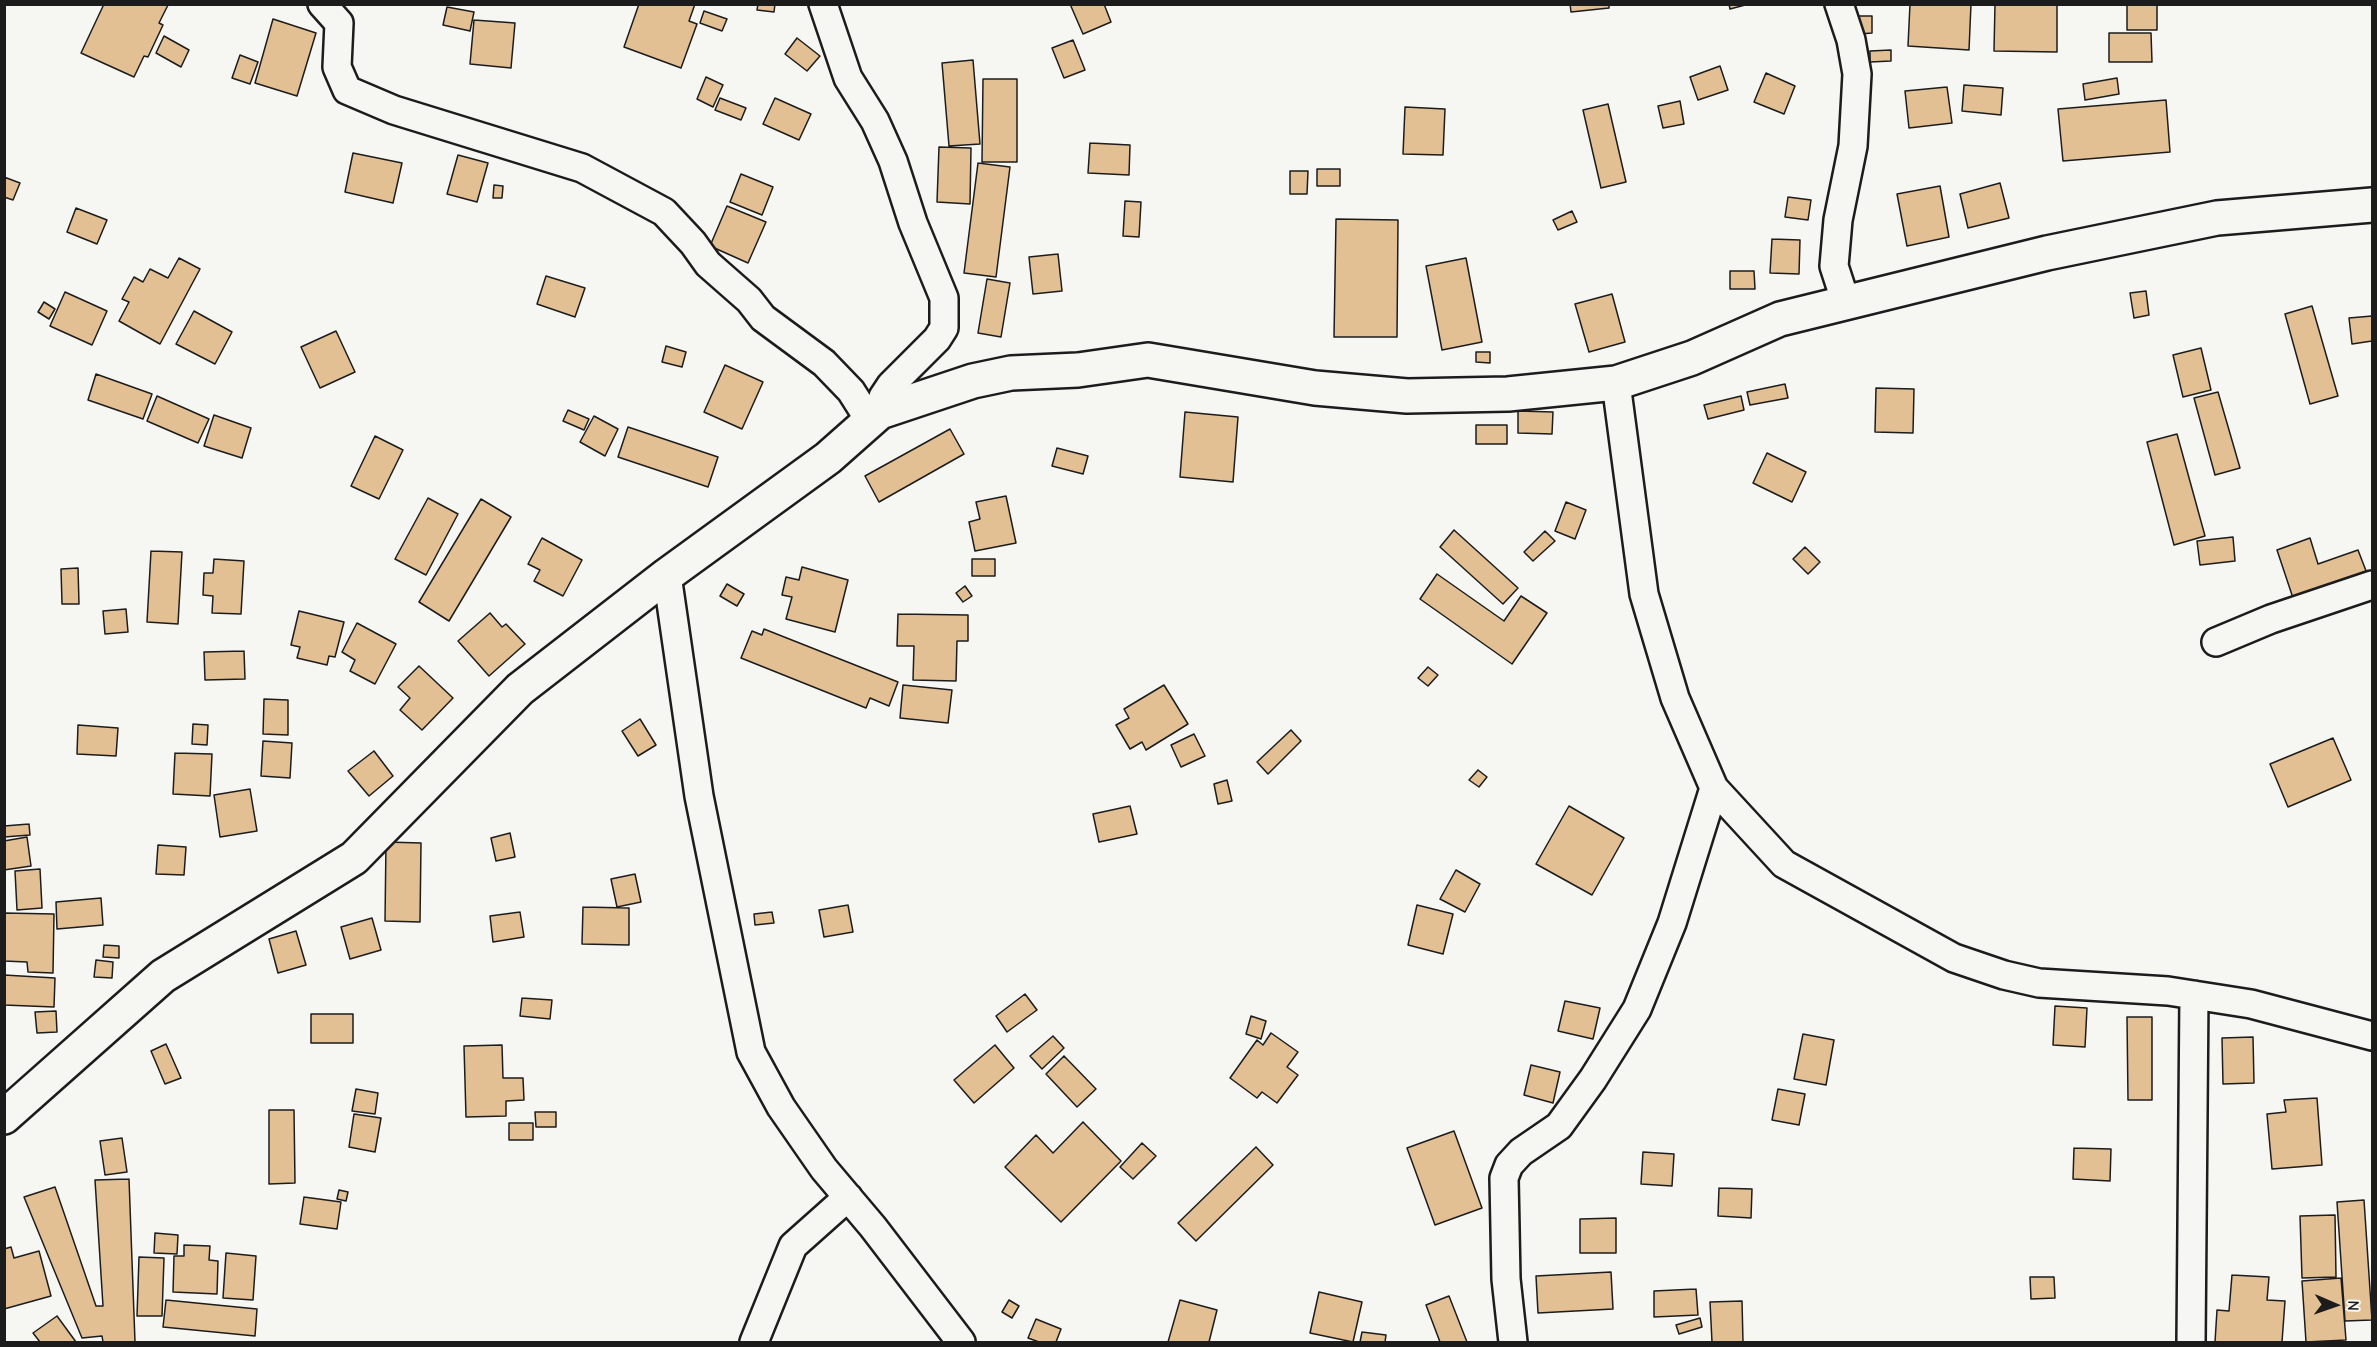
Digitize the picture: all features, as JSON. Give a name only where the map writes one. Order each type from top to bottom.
[{"type":"street","points":[[322,4],[339,23],[337,67],[347,90],[394,110],[582,168],[664,212],[693,243],[708,264],[749,300],[763,318],[824,363],[875,416]]},
{"type":"street","points":[[823,4],[848,78],[875,121],[893,161],[913,223],[944,298],[944,327],[937,339],[891,385],[875,416]]},
{"type":"street","points":[[1839,4],[1851,40],[1857,74],[1854,146],[1838,220],[1834,266],[1846,303]]},
{"type":"street","points":[[4,1117],[163,976],[354,858],[520,689],[667,575],[828,458],[875,416],[973,381],[1002,375],[1078,370],[1148,360],[1315,388],[1407,396],[1508,394],[1616,383],[1692,357],[1780,319],[2047,254],[2217,218],[2373,204]]},
{"type":"street","points":[[1616,383],[1644,594],[1675,698],[1714,788],[1784,864],[1953,958],[2004,975],[2039,983],[2194,995],[2251,1004],[2373,1036]]},
{"type":"street","points":[[667,575],[699,796],[751,1052],[781,1107],[824,1168],[961,1342]]},
{"type":"street","points":[[2216,642],[2271,619],[2373,585]]},
{"type":"street","points":[[1513,1342],[1506,1279],[1504,1178],[1509,1165],[1521,1152],[1559,1126],[1593,1080],[1637,1009],[1672,923],[1714,788]]},
{"type":"street","points":[[2191,1342],[2194,995]]},
{"type":"street","points":[[754,1342],[793,1246],[848,1197]]},
{"type":"building","points":[[104,4],[168,5],[159,23],[163,25],[148,57],[144,56],[134,77],[81,53]]},
{"type":"building","points":[[639,4],[695,4],[689,21],[697,24],[681,68],[624,47]]},
{"type":"building","points":[[758,4],[775,4],[774,12],[757,10]]},
{"type":"building","points":[[1070,4],[1104,4],[1111,22],[1083,34]]},
{"type":"building","points":[[1570,4],[1609,4],[1609,8],[1571,12]]},
{"type":"building","points":[[1729,4],[1749,4],[1730,9]]},
{"type":"building","points":[[1910,4],[1971,4],[1969,50],[1908,46]]},
{"type":"building","points":[[1995,4],[2057,4],[2057,52],[1994,51]]},
{"type":"building","points":[[2127,4],[2157,4],[2157,30],[2127,30]]},
{"type":"building","points":[[447,7],[474,12],[470,31],[443,25]]},
{"type":"building","points":[[704,11],[727,19],[722,31],[700,23]]},
{"type":"building","points":[[1859,16],[1872,16],[1872,33],[1860,34]]},
{"type":"building","points":[[273,19],[316,33],[297,96],[255,83]]},
{"type":"building","points":[[474,20],[515,23],[511,68],[470,64]]},
{"type":"building","points":[[2109,33],[2151,33],[2152,62],[2109,62]]},
{"type":"building","points":[[164,36],[189,50],[181,67],[156,53]]},
{"type":"building","points":[[797,38],[820,56],[807,71],[785,54]]},
{"type":"building","points":[[1073,40],[1085,70],[1064,78],[1052,48]]},
{"type":"building","points":[[1891,50],[1891,61],[1870,62],[1870,51]]},
{"type":"building","points":[[240,55],[258,62],[250,84],[232,78]]},
{"type":"building","points":[[973,60],[980,144],[949,146],[942,63]]},
{"type":"building","points":[[1720,66],[1728,90],[1698,100],[1690,77]]},
{"type":"building","points":[[1766,73],[1795,86],[1784,114],[1754,102]]},
{"type":"building","points":[[706,77],[723,85],[713,107],[697,99]]},
{"type":"building","points":[[2117,78],[2119,94],[2085,100],[2083,84]]},
{"type":"building","points":[[983,79],[1017,79],[1017,162],[982,162]]},
{"type":"building","points":[[1964,85],[2003,88],[2001,115],[1962,111]]},
{"type":"building","points":[[1947,87],[1952,123],[1909,128],[1905,91]]},
{"type":"building","points":[[720,98],[746,108],[741,120],[715,110]]},
{"type":"building","points":[[775,98],[811,114],[799,140],[763,124]]},
{"type":"building","points":[[2166,100],[2170,152],[2063,161],[2058,109]]},
{"type":"building","points":[[1680,101],[1684,124],[1663,128],[1658,106]]},
{"type":"building","points":[[1608,104],[1626,182],[1601,188],[1583,110]]},
{"type":"building","points":[[1405,107],[1445,109],[1443,155],[1403,154]]},
{"type":"building","points":[[1090,143],[1130,145],[1129,175],[1088,173]]},
{"type":"building","points":[[939,147],[971,148],[970,204],[937,202]]},
{"type":"building","points":[[353,153],[402,163],[393,203],[345,192]]},
{"type":"building","points":[[458,155],[488,163],[477,202],[447,194]]},
{"type":"building","points":[[978,163],[1010,167],[996,277],[964,273]]},
{"type":"building","points":[[1317,169],[1340,169],[1340,186],[1317,186]]},
{"type":"building","points":[[1290,171],[1308,171],[1307,194],[1290,194]]},
{"type":"building","points":[[741,174],[773,187],[762,215],[730,202]]},
{"type":"building","points":[[4,177],[20,183],[13,200],[4,197]]},
{"type":"building","points":[[2000,183],[2009,218],[1968,228],[1960,194]]},
{"type":"building","points":[[494,185],[503,186],[502,198],[493,198]]},
{"type":"building","points":[[1940,186],[1949,237],[1907,246],[1897,194]]},
{"type":"building","points":[[1788,197],[1811,200],[1808,220],[1785,217]]},
{"type":"building","points":[[1125,201],[1141,202],[1139,237],[1123,236]]},
{"type":"building","points":[[727,206],[766,222],[748,263],[710,246]]},
{"type":"building","points":[[76,208],[107,220],[97,244],[67,232]]},
{"type":"building","points":[[1572,211],[1577,222],[1558,230],[1553,220]]},
{"type":"building","points":[[1336,219],[1398,220],[1397,337],[1334,337]]},
{"type":"building","points":[[1772,239],[1800,240],[1799,274],[1770,273]]},
{"type":"building","points":[[1058,254],[1062,291],[1033,294],[1029,257]]},
{"type":"building","points":[[179,258],[200,269],[160,344],[119,321],[129,302],[122,299],[134,277],[143,282],[150,269],[168,278]]},
{"type":"building","points":[[1466,258],[1482,342],[1442,350],[1426,266]]},
{"type":"building","points":[[1730,271],[1754,271],[1755,289],[1730,289]]},
{"type":"building","points":[[546,276],[585,288],[575,317],[537,304]]},
{"type":"building","points":[[987,279],[1010,283],[1001,337],[978,333]]},
{"type":"building","points":[[2146,291],[2149,315],[2134,318],[2130,293]]},
{"type":"building","points":[[65,292],[107,311],[92,345],[50,326]]},
{"type":"building","points":[[1612,294],[1625,342],[1589,352],[1575,304]]},
{"type":"building","points":[[44,302],[55,309],[49,319],[38,312]]},
{"type":"building","points":[[2312,306],[2338,396],[2310,404],[2285,314]]},
{"type":"building","points":[[194,311],[232,332],[215,364],[176,344]]},
{"type":"building","points":[[2372,316],[2372,341],[2352,344],[2349,318]]},
{"type":"building","points":[[336,331],[355,372],[320,388],[301,347]]},
{"type":"building","points":[[666,346],[686,352],[682,367],[662,362]]},
{"type":"building","points":[[2201,348],[2211,390],[2183,397],[2173,355]]},
{"type":"building","points":[[1476,352],[1490,352],[1490,363],[1476,362]]},
{"type":"building","points":[[725,365],[763,382],[742,429],[704,412]]},
{"type":"building","points":[[96,374],[152,394],[143,419],[88,400]]},
{"type":"building","points":[[1785,384],[1788,398],[1750,405],[1747,392]]},
{"type":"building","points":[[1876,388],[1914,389],[1913,433],[1875,432]]},
{"type":"building","points":[[2218,392],[2240,468],[2215,475],[2194,398]]},
{"type":"building","points":[[157,396],[209,419],[198,443],[147,421]]},
{"type":"building","points":[[1741,396],[1744,410],[1708,419],[1704,405]]},
{"type":"building","points":[[568,410],[589,419],[584,430],[563,421]]},
{"type":"building","points":[[1518,411],[1553,412],[1552,434],[1518,433]]},
{"type":"building","points":[[1185,412],[1238,417],[1233,482],[1180,477]]},
{"type":"building","points":[[214,415],[251,428],[242,458],[204,446]]},
{"type":"building","points":[[594,416],[618,429],[605,456],[580,442]]},
{"type":"building","points":[[1476,425],[1507,425],[1507,444],[1476,444]]},
{"type":"building","points":[[628,427],[718,457],[708,487],[618,457]]},
{"type":"building","points":[[950,429],[964,454],[879,502],[865,476]]},
{"type":"building","points":[[2177,434],[2205,536],[2174,545],[2147,442]]},
{"type":"building","points":[[375,436],[403,450],[379,499],[351,486]]},
{"type":"building","points":[[1057,448],[1088,456],[1083,474],[1052,466]]},
{"type":"building","points":[[1767,453],[1806,472],[1792,502],[1753,483]]},
{"type":"building","points":[[1006,496],[1016,543],[975,551],[969,522],[980,519],[976,502]]},
{"type":"building","points":[[428,498],[458,514],[426,575],[395,559]]},
{"type":"building","points":[[481,499],[511,517],[449,621],[419,602]]},
{"type":"building","points":[[1566,502],[1586,510],[1575,539],[1555,531]]},
{"type":"building","points":[[1454,530],[1518,588],[1503,604],[1440,547]]},
{"type":"building","points":[[1545,531],[1555,541],[1533,561],[1524,552]]},
{"type":"building","points":[[2233,537],[2235,561],[2200,565],[2197,541]]},
{"type":"building","points":[[542,538],[582,560],[563,596],[534,581],[540,570],[528,564]]},
{"type":"building","points":[[2310,538],[2318,564],[2358,550],[2368,576],[2294,601],[2277,550]]},
{"type":"building","points":[[1805,547],[1820,562],[1808,574],[1793,559]]},
{"type":"building","points":[[151,551],[182,552],[178,624],[147,622]]},
{"type":"building","points":[[214,559],[244,561],[241,614],[212,613],[213,596],[203,595],[204,573],[213,573]]},
{"type":"building","points":[[972,559],[995,559],[995,576],[972,576]]},
{"type":"building","points":[[802,567],[848,580],[835,632],[786,619],[792,597],[782,595],[786,577],[799,580]]},
{"type":"building","points":[[78,568],[79,604],[62,604],[61,569]]},
{"type":"building","points":[[1437,574],[1504,621],[1521,596],[1547,613],[1512,664],[1420,599]]},
{"type":"building","points":[[727,584],[744,594],[737,606],[720,596]]},
{"type":"building","points":[[965,586],[972,596],[963,602],[956,593]]},
{"type":"building","points":[[126,609],[128,632],[105,634],[103,611]]},
{"type":"building","points":[[299,611],[344,622],[335,657],[329,656],[327,665],[297,658],[300,647],[291,645]]},
{"type":"building","points":[[490,613],[502,627],[506,624],[525,644],[489,676],[458,641]]},
{"type":"building","points":[[898,614],[968,615],[968,641],[957,641],[956,681],[913,680],[914,646],[897,646]]},
{"type":"building","points":[[357,623],[396,644],[375,684],[350,671],[355,660],[342,652]]},
{"type":"building","points":[[764,629],[898,682],[889,706],[870,698],[866,708],[741,658],[752,631],[762,635]]},
{"type":"building","points":[[244,651],[245,679],[205,680],[204,652]]},
{"type":"building","points":[[419,666],[453,698],[422,730],[400,710],[410,698],[398,687]]},
{"type":"building","points":[[1428,667],[1438,675],[1428,686],[1418,678]]},
{"type":"building","points":[[903,685],[952,690],[948,723],[900,718]]},
{"type":"building","points":[[1164,685],[1188,724],[1146,750],[1142,742],[1130,749],[1116,725],[1129,718],[1124,709]]},
{"type":"building","points":[[264,699],[288,700],[288,735],[263,734]]},
{"type":"building","points":[[640,719],[656,745],[638,756],[622,731]]},
{"type":"building","points":[[193,724],[208,725],[207,745],[192,744]]},
{"type":"building","points":[[78,725],[118,728],[116,756],[77,754]]},
{"type":"building","points":[[1291,730],[1301,741],[1268,774],[1257,762]]},
{"type":"building","points":[[1194,734],[1205,756],[1181,767],[1171,745]]},
{"type":"building","points":[[2333,738],[2351,780],[2288,807],[2270,764]]},
{"type":"building","points":[[263,741],[292,743],[290,778],[261,776]]},
{"type":"building","points":[[374,751],[393,776],[369,796],[348,771]]},
{"type":"building","points":[[175,753],[212,754],[210,796],[173,794]]},
{"type":"building","points":[[1478,770],[1487,777],[1479,787],[1469,780]]},
{"type":"building","points":[[1227,780],[1232,801],[1218,804],[1214,784]]},
{"type":"building","points":[[250,789],[257,831],[220,837],[214,795]]},
{"type":"building","points":[[1130,806],[1137,834],[1099,842],[1093,814]]},
{"type":"building","points":[[1569,806],[1624,838],[1592,895],[1536,864]]},
{"type":"building","points":[[29,824],[30,835],[4,837],[4,826]]},
{"type":"building","points":[[510,833],[515,857],[496,861],[491,838]]},
{"type":"building","points":[[27,837],[31,866],[4,870],[4,841]]},
{"type":"building","points":[[386,842],[421,843],[420,922],[385,921]]},
{"type":"building","points":[[158,845],[186,847],[184,875],[156,874]]},
{"type":"building","points":[[40,869],[42,908],[17,910],[15,871]]},
{"type":"building","points":[[1456,870],[1480,884],[1465,912],[1440,899]]},
{"type":"building","points":[[635,874],[641,902],[617,907],[611,879]]},
{"type":"building","points":[[101,898],[103,925],[57,929],[56,902]]},
{"type":"building","points":[[848,905],[853,932],[824,937],[819,910]]},
{"type":"building","points":[[1417,905],[1453,914],[1443,954],[1408,945]]},
{"type":"building","points":[[583,907],[629,908],[629,945],[582,944]]},
{"type":"building","points":[[520,912],[524,937],[493,942],[490,916]]},
{"type":"building","points":[[772,912],[774,923],[755,925],[754,914]]},
{"type":"building","points":[[4,913],[54,914],[53,973],[28,972],[27,962],[4,961]]},
{"type":"building","points":[[372,918],[381,950],[350,959],[341,927]]},
{"type":"building","points":[[296,931],[306,965],[278,973],[269,939]]},
{"type":"building","points":[[104,945],[119,946],[119,958],[103,957]]},
{"type":"building","points":[[96,960],[113,962],[112,978],[94,977]]},
{"type":"building","points":[[4,975],[55,978],[54,1007],[4,1005]]},
{"type":"building","points":[[1025,994],[1037,1010],[1007,1032],[996,1016]]},
{"type":"building","points":[[522,998],[552,1000],[550,1019],[520,1016]]},
{"type":"building","points":[[1565,1001],[1600,1008],[1593,1039],[1558,1031]]},
{"type":"building","points":[[2055,1006],[2087,1008],[2085,1047],[2053,1045]]},
{"type":"building","points":[[56,1011],[57,1032],[37,1033],[35,1012]]},
{"type":"building","points":[[311,1014],[353,1014],[353,1043],[311,1043]]},
{"type":"building","points":[[1251,1016],[1266,1021],[1261,1039],[1246,1034]]},
{"type":"building","points":[[2127,1017],[2152,1017],[2152,1100],[2128,1100]]},
{"type":"building","points":[[1271,1033],[1298,1052],[1287,1067],[1298,1075],[1277,1103],[1262,1092],[1257,1098],[1230,1078],[1257,1040],[1263,1045]]},
{"type":"building","points":[[1803,1034],[1834,1040],[1826,1085],[1794,1079]]},
{"type":"building","points":[[1053,1036],[1064,1048],[1042,1069],[1030,1056]]},
{"type":"building","points":[[2253,1037],[2254,1083],[2223,1084],[2222,1038]]},
{"type":"building","points":[[166,1044],[181,1078],[165,1084],[151,1051]]},
{"type":"building","points":[[502,1045],[503,1078],[523,1078],[524,1100],[506,1101],[506,1116],[466,1117],[464,1046]]},
{"type":"building","points":[[995,1045],[1014,1068],[974,1103],[954,1080]]},
{"type":"building","points":[[1064,1056],[1096,1089],[1077,1107],[1046,1074]]},
{"type":"building","points":[[1531,1065],[1560,1072],[1553,1103],[1524,1095]]},
{"type":"building","points":[[356,1089],[378,1093],[375,1114],[352,1111]]},
{"type":"building","points":[[1778,1089],[1805,1094],[1799,1125],[1772,1120]]},
{"type":"building","points":[[2317,1098],[2322,1165],[2272,1169],[2267,1114],[2286,1112],[2284,1100]]},
{"type":"building","points":[[269,1110],[294,1110],[295,1183],[269,1184]]},
{"type":"building","points":[[535,1112],[556,1112],[556,1127],[536,1127]]},
{"type":"building","points":[[354,1114],[381,1118],[375,1152],[349,1147]]},
{"type":"building","points":[[1083,1122],[1121,1161],[1061,1222],[1005,1167],[1036,1135],[1053,1153]]},
{"type":"building","points":[[509,1123],[533,1123],[533,1140],[509,1140]]},
{"type":"building","points":[[1454,1131],[1482,1208],[1435,1225],[1407,1148]]},
{"type":"building","points":[[122,1138],[127,1172],[105,1175],[100,1141]]},
{"type":"building","points":[[1142,1143],[1156,1156],[1133,1179],[1120,1167]]},
{"type":"building","points":[[1256,1147],[1273,1165],[1196,1241],[1178,1223]]},
{"type":"building","points":[[2074,1148],[2111,1149],[2110,1181],[2073,1179]]},
{"type":"building","points":[[1643,1152],[1674,1154],[1672,1186],[1641,1184]]},
{"type":"building","points":[[129,1179],[135,1342],[103,1342],[102,1336],[82,1338],[24,1197],[55,1187],[96,1306],[103,1306],[95,1180]]},
{"type":"building","points":[[1719,1188],[1752,1189],[1751,1218],[1718,1216]]},
{"type":"building","points":[[339,1190],[348,1192],[346,1201],[337,1199]]},
{"type":"building","points":[[304,1197],[341,1202],[337,1229],[300,1224]]},
{"type":"building","points":[[2364,1200],[2372,1320],[2345,1321],[2337,1202]]},
{"type":"building","points":[[2335,1215],[2336,1277],[2302,1278],[2300,1216]]},
{"type":"building","points":[[1616,1218],[1616,1253],[1580,1253],[1580,1219]]},
{"type":"building","points":[[155,1233],[178,1235],[177,1254],[154,1253]]},
{"type":"building","points":[[184,1245],[210,1246],[209,1260],[218,1261],[217,1294],[173,1292],[174,1256],[184,1256]]},
{"type":"building","points":[[11,1247],[14,1258],[39,1251],[51,1296],[4,1309],[4,1249]]},
{"type":"building","points":[[226,1253],[256,1256],[253,1300],[223,1298]]},
{"type":"building","points":[[139,1257],[164,1258],[162,1316],[137,1316]]},
{"type":"building","points":[[1611,1272],[1613,1309],[1538,1313],[1536,1276]]},
{"type":"building","points":[[2232,1275],[2269,1277],[2267,1300],[2285,1301],[2282,1342],[2215,1342],[2217,1310],[2229,1311]]},
{"type":"building","points":[[2030,1277],[2054,1277],[2055,1298],[2031,1299]]},
{"type":"building","points":[[2341,1278],[2346,1340],[2306,1342],[2302,1281]]},
{"type":"building","points":[[1696,1289],[1698,1315],[1654,1317],[1654,1291]]},
{"type":"building","points":[[1319,1292],[1362,1302],[1353,1342],[1310,1333]]},
{"type":"building","points":[[1449,1296],[1467,1342],[1440,1342],[1426,1305]]},
{"type":"building","points":[[166,1300],[257,1309],[255,1336],[163,1327]]},
{"type":"building","points":[[1009,1300],[1019,1306],[1012,1318],[1002,1312]]},
{"type":"building","points":[[1180,1300],[1217,1310],[1209,1342],[1168,1342]]},
{"type":"building","points":[[1742,1301],[1743,1342],[1712,1342],[1710,1302]]},
{"type":"building","points":[[57,1316],[76,1342],[40,1342],[33,1333]]},
{"type":"building","points":[[1700,1318],[1702,1327],[1679,1334],[1676,1325]]},
{"type":"building","points":[[1036,1319],[1061,1329],[1056,1342],[1039,1342],[1028,1338]]},
{"type":"building","points":[[1362,1332],[1386,1335],[1385,1342],[1360,1342]]}]
